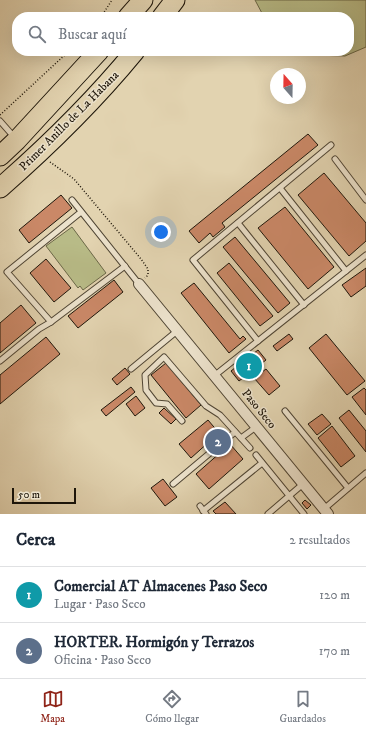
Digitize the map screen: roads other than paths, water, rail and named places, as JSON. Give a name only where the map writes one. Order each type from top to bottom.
[{"type":"highway","points":[[132,12],[142,0]]},
{"type":"highway","points":[[166,12],[175,0]]},
{"type":"highway","name":"Primer Anillo de La Habana","points":[[0,156],[17,140],[94,56]]},
{"type":"highway","name":"Primer Anillo de La Habana","points":[[0,188],[39,154],[94,99],[131,56]]},
{"type":"street","name":"Paso Seco","points":[[139,284],[326,512]]},
{"type":"lane","points":[[0,120],[17,140]]},
{"type":"lane","points":[[258,341],[193,260],[331,145]]},
{"type":"lane","points":[[335,159],[366,200]]},
{"type":"lane","points":[[280,188],[346,271]]},
{"type":"lane","points":[[72,200],[139,284]]},
{"type":"lane","points":[[51,322],[7,272],[81,212]]},
{"type":"lane","points":[[238,223],[304,305]]},
{"type":"lane","points":[[214,376],[366,255]]},
{"type":"lane","points":[[0,361],[39,329],[51,322],[125,266]]},
{"type":"lane","points":[[131,369],[177,331]]},
{"type":"lane","points":[[182,421],[167,404],[156,403],[146,390],[145,375],[164,357],[206,406],[220,415],[250,448]]},
{"type":"lane","points":[[285,411],[348,488]]},
{"type":"lane","points":[[241,438],[256,427]]},
{"type":"lane","points":[[173,484],[235,432]]},
{"type":"lane","points":[[256,455],[304,514]]},
{"type":"lane","points":[[200,506],[205,512],[262,463]]},
{"type":"lane","points":[[326,512],[348,488],[366,472]]},
{"type":"lane","points":[[268,514],[303,484]]},
{"type":"place","name":"Comercial AT Almacenes Paso Seco","points":[[249,366]]},
{"type":"place","name":"HORTER. Hormigón y Terrazos","points":[[218,442]]}]
